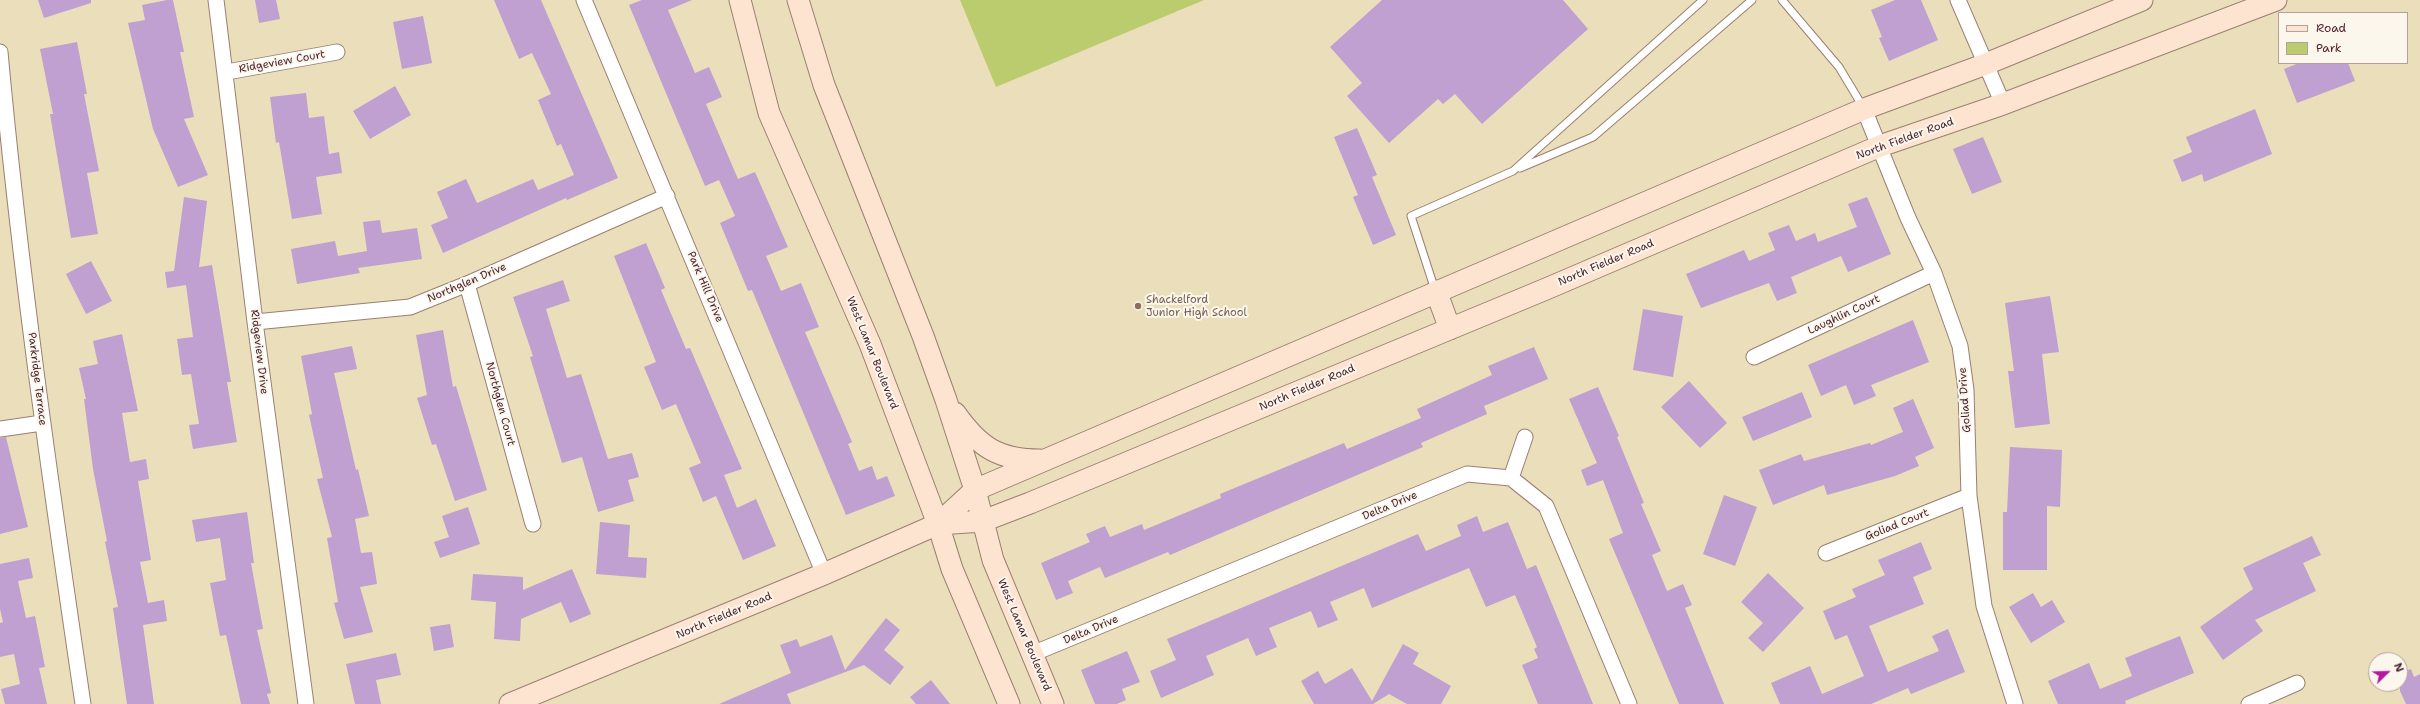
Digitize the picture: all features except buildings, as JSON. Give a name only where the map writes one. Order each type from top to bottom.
[{"type":"main road","name":"West Lamar Boulevard","points":[[740,0],[769,113],[870,344],[938,524],[952,569],[1009,704]]},
{"type":"main road","name":"West Lamar Boulevard","points":[[798,0],[824,85],[923,336],[946,400],[975,490],[993,560],[1053,704]]},
{"type":"main road","name":"North Fielder Road","points":[[510,704],[824,574],[938,524],[975,490],[1436,291],[1864,109],[1986,64],[2142,0]]},
{"type":"main road","name":"North Fielder Road","points":[[938,524],[983,521],[1450,329],[1880,146],[2003,104],[2276,0]]},
{"type":"main road","points":[[1436,291],[1450,329]]},
{"type":"main road","points":[[946,400],[968,432],[982,445],[1002,455],[1021,460],[1045,460]]},
{"type":"street","name":"Ridgeview Drive","points":[[216,0],[226,72],[255,322],[306,704]]},
{"type":"street","name":"Park Hill Drive","points":[[584,0],[824,574]]},
{"type":"street","points":[[1958,0],[2003,104]]},
{"type":"street","name":"Parkridge Terrace","points":[[0,52],[6,186],[83,704]]},
{"type":"street","name":"Ridgeview Court","points":[[226,72],[337,52]]},
{"type":"street","name":"Goliad Drive","points":[[1864,109],[1908,218],[1934,273],[1960,346],[1966,390],[1969,496],[1984,606],[2012,703]]},
{"type":"street","name":"Northglen Drive","points":[[255,322],[410,307],[467,284],[667,196]]},
{"type":"street","name":"Laughlin Court","points":[[1754,357],[1934,273]]},
{"type":"street","name":"Northglen Court","points":[[467,284],[532,524]]},
{"type":"street","points":[[0,429],[42,423]]},
{"type":"street","points":[[1525,437],[1511,478],[1546,506],[1629,704]]},
{"type":"street","name":"Delta Drive","points":[[1032,654],[1467,474],[1511,478]]},
{"type":"street","name":"Goliad Court","points":[[1826,553],[1969,496]]},
{"type":"street","points":[[2249,704],[2297,683]]},
{"type":"lane","points":[[1513,171],[1703,0]]},
{"type":"lane","points":[[1436,291],[1411,216],[1593,137],[1752,0]]},
{"type":"lane","points":[[1782,0],[1840,67],[1864,109]]},
{"type":"green space","points":[[960,0],[1204,0],[996,87]]},
{"type":"place","name":"Shackelford Junior High School","points":[[1138,306]]}]
